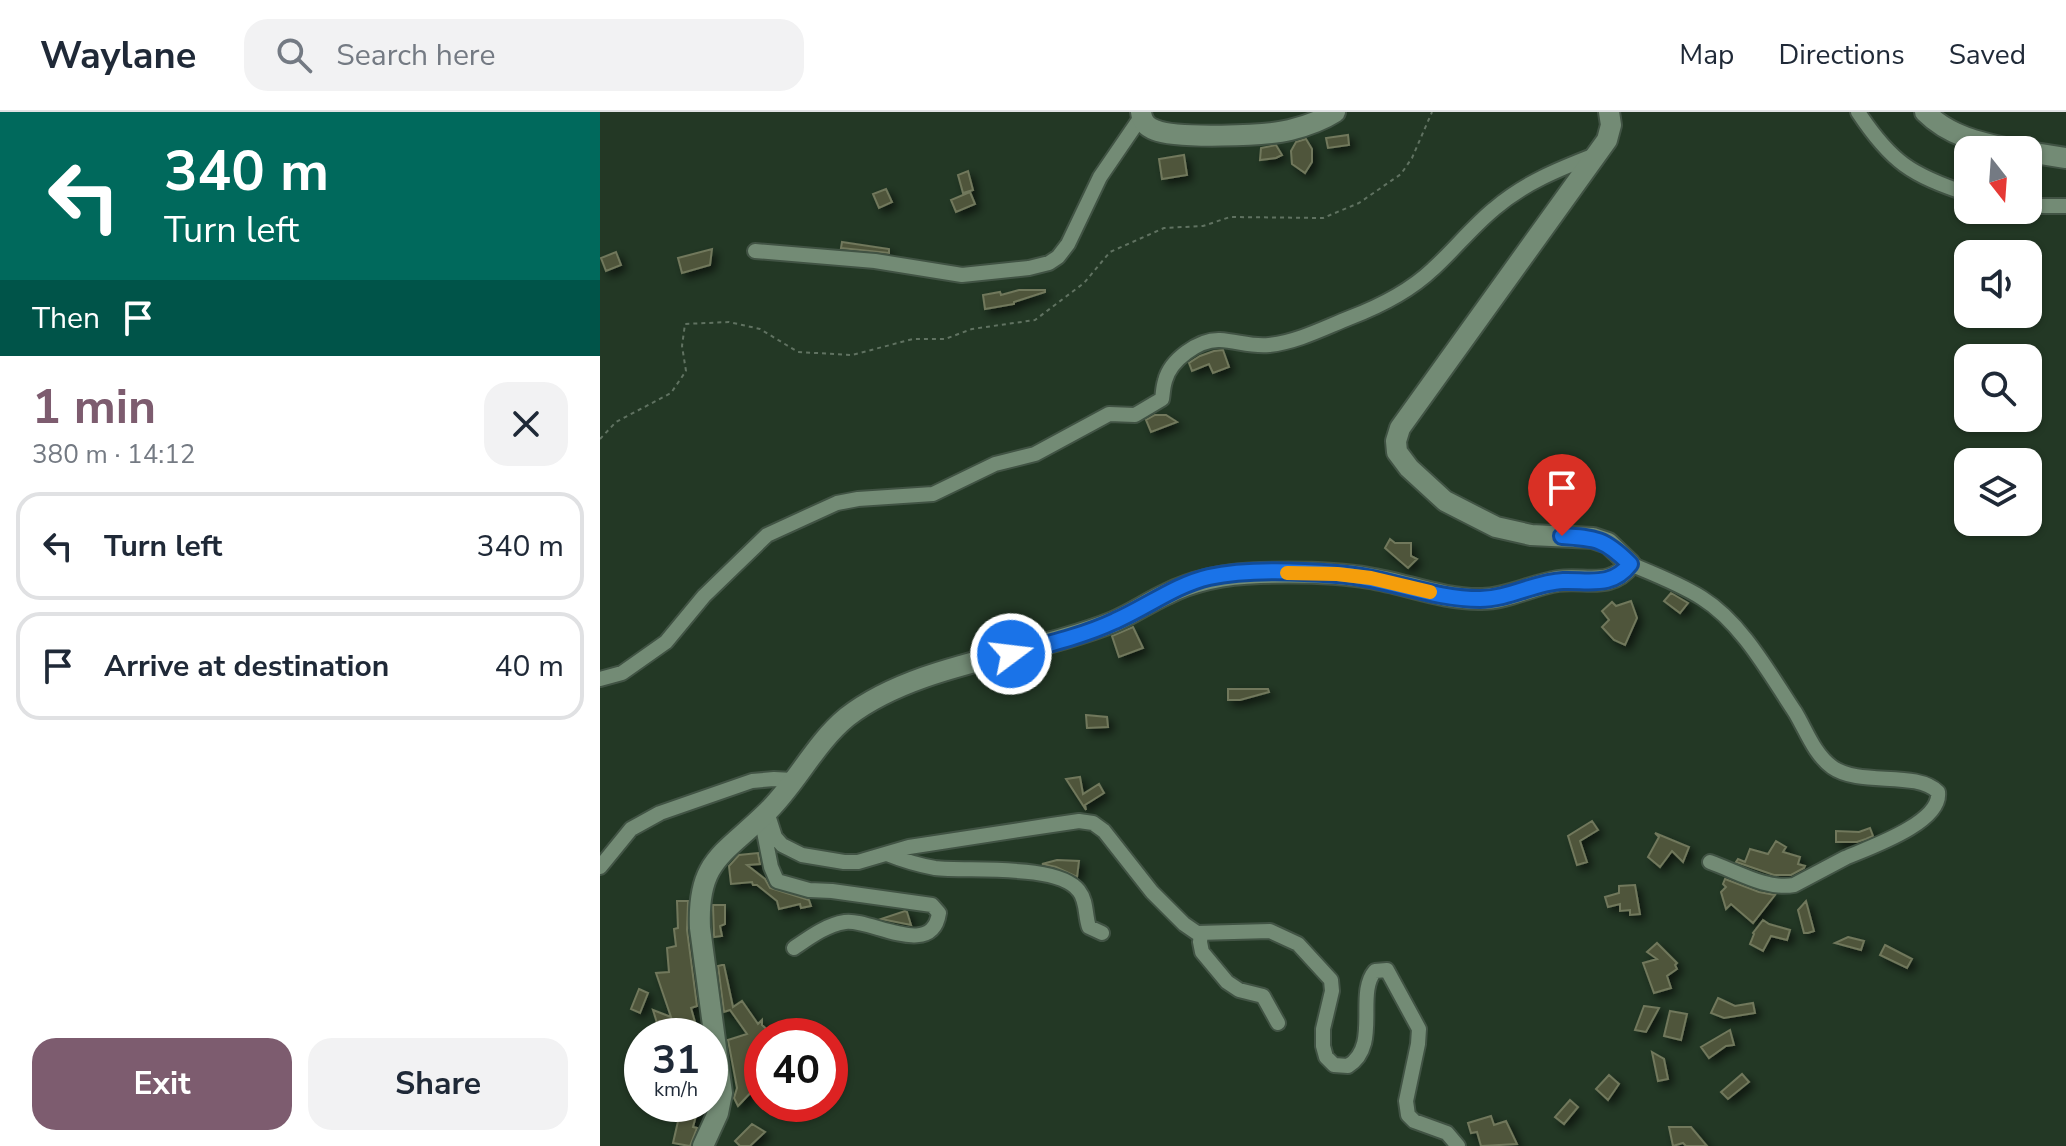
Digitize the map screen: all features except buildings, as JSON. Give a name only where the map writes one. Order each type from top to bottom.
[{"type":"street","points":[[755,251],[875,261],[962,275],[1029,268],[1049,263],[1068,244],[1100,177],[1141,114],[1149,128],[1158,132],[1253,136],[1287,131],[1321,121],[1335,112]]},
{"type":"street","points":[[1609,112],[1611,125],[1607,140],[1400,428],[1397,452],[1409,468],[1445,501],[1496,527],[1531,535],[1593,538],[1608,543],[1630,564],[1703,598],[1732,624],[1797,715],[1820,756],[1833,769],[1872,779],[1925,784],[1938,792],[1939,798],[1934,808],[1912,828],[1794,885],[1758,881],[1710,862]]},
{"type":"street","points":[[1858,112],[1874,136],[1901,165],[1954,189]]},
{"type":"street","points":[[1925,112],[1941,126],[1960,136]]},
{"type":"street","points":[[2042,154],[2066,158]]},
{"type":"street","points":[[600,691],[675,633],[704,596],[767,535],[837,503],[933,494],[995,464],[1035,454],[1109,414],[1135,415],[1162,399],[1169,373],[1191,349],[1203,343],[1221,340],[1268,345],[1306,335],[1356,315],[1419,280],[1494,208],[1529,183],[1596,155]]},
{"type":"street","points":[[2042,206],[2066,206]]},
{"type":"street","points":[[703,1146],[718,1113],[722,1093],[700,928],[702,885],[726,848],[764,815],[819,746],[845,719],[875,698],[955,668],[1039,647],[1115,622],[1170,592],[1209,577],[1258,573],[1337,574],[1371,578],[1462,598],[1485,599],[1561,581],[1609,581],[1623,573],[1630,564]]},
{"type":"street","points":[[600,679],[622,673]]},
{"type":"street","points":[[600,867],[631,829],[660,813],[752,781],[793,780]]},
{"type":"street","points":[[764,815],[782,845],[802,855],[858,862],[909,847],[1079,821],[1093,823],[1104,831],[1152,892],[1184,924],[1201,933],[1270,931],[1298,944],[1331,980],[1323,1046],[1328,1060],[1340,1067],[1348,1066],[1359,1055],[1366,1032],[1371,976],[1375,971],[1387,970],[1419,1029],[1406,1101],[1408,1115],[1414,1121],[1447,1133],[1458,1146]]},
{"type":"street","points":[[764,815],[771,867],[777,881],[809,890],[932,905],[939,913],[934,926],[918,935],[897,935],[860,922],[846,921],[829,926],[794,948]]},
{"type":"street","points":[[886,854],[936,868],[1019,871],[1042,874],[1070,884],[1079,889],[1083,898],[1089,927],[1102,933]]},
{"type":"street","points":[[1201,933],[1201,949],[1211,962],[1233,987],[1263,996],[1278,1023]]},
{"type":"path","points":[[600,439],[616,422],[671,393],[686,371],[682,346],[685,324],[729,322],[760,329],[798,352],[852,355],[913,339],[945,339],[972,329],[1035,320],[1084,283],[1110,252],[1164,228],[1203,226],[1230,217],[1323,218],[1359,203],[1401,174],[1412,158],[1432,112]]},
{"type":"slow traffic","points":[[1287,573],[1371,578],[1430,592]]},
{"type":"route","points":[[1011,654],[1115,622],[1170,592],[1209,577],[1258,573],[1337,574],[1371,578],[1462,598],[1485,599],[1561,581],[1609,581],[1623,573],[1630,564],[1608,543],[1593,538],[1562,536]]}]
